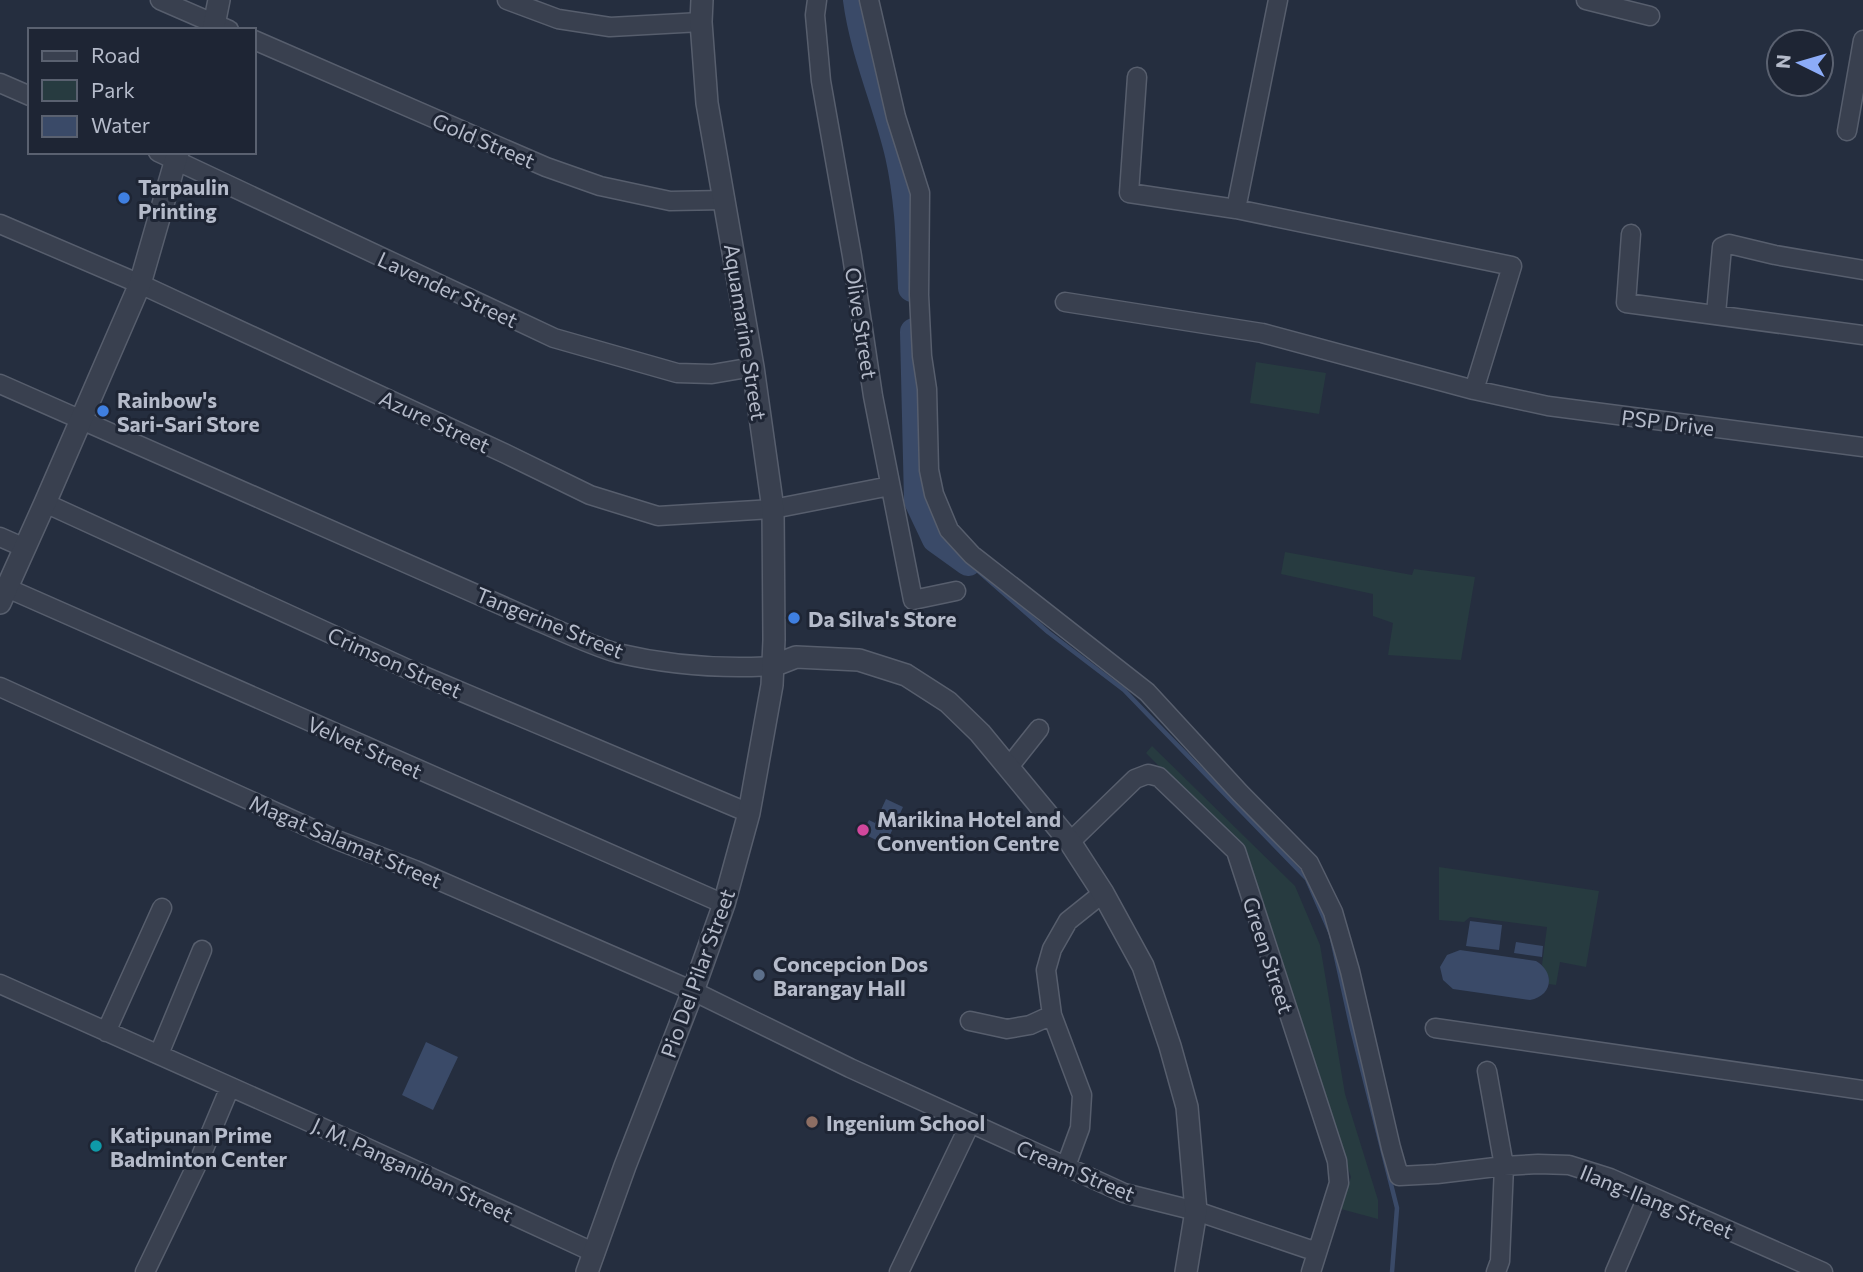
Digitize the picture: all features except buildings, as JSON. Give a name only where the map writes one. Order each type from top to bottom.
[{"type":"street","points":[[160,0],[219,28],[219,0]]},
{"type":"street","points":[[508,0],[558,19],[610,27],[701,22]]},
{"type":"street","name":"Aquamarine Street","points":[[702,0],[707,103],[753,367],[773,509],[773,666]]},
{"type":"street","name":"Olive Street","points":[[817,0],[815,15],[821,81],[873,396],[913,600],[956,591]]},
{"type":"street","name":"Ilang-Ilang Street","points":[[869,0],[896,117],[920,193],[920,307],[922,356],[927,389],[929,470],[934,494],[949,530],[972,555],[1147,692],[1309,863],[1333,912],[1347,959],[1399,1176],[1504,1166],[1569,1165],[1610,1178],[1824,1272]]},
{"type":"street","points":[[1236,209],[1278,0]]},
{"type":"street","points":[[1586,0],[1621,5],[1650,16]]},
{"type":"street","points":[[1847,131],[1863,40]]},
{"type":"street","name":"Gold Street","points":[[256,41],[546,167],[600,186],[670,201],[725,200]]},
{"type":"street","points":[[1137,77],[1129,193],[1236,209],[1512,266],[1474,390]]},
{"type":"street","points":[[0,83],[28,95]]},
{"type":"street","points":[[3,595],[140,284],[171,155]]},
{"type":"street","name":"Lavender Street","points":[[171,155],[554,338],[677,373],[712,374],[753,367]]},
{"type":"street","name":"Azure Street","points":[[0,225],[140,284],[590,495],[659,516],[773,509],[890,486]]},
{"type":"street","points":[[1631,234],[1626,303],[1863,335]]},
{"type":"street","points":[[1716,314],[1722,247],[1729,243],[1775,255],[1863,270]]},
{"type":"street","name":"PSP Drive","points":[[1065,302],[1262,332],[1474,390],[1548,406],[1863,447]]},
{"type":"street","name":"Tangerine Street","points":[[0,384],[537,621],[616,652],[680,664],[741,668],[773,666],[796,657],[859,660],[906,675],[948,702],[980,733],[1070,842],[1103,893],[1143,966],[1187,1107],[1196,1211],[1186,1272]]},
{"type":"street","name":"Crimson Street","points":[[45,503],[412,671],[749,813]]},
{"type":"street","points":[[0,537],[25,548]]},
{"type":"street","name":"Velvet Street","points":[[3,595],[724,904]]},
{"type":"street","name":"Pio Del Pilar Street","points":[[591,1262],[724,904],[749,813],[773,666]]},
{"type":"street","name":"Magat Salamat Street","points":[[0,687],[337,840],[415,870],[693,991]]},
{"type":"street","points":[[1008,768],[1039,729]]},
{"type":"street","name":"Green Street","points":[[1070,842],[1135,779],[1148,774],[1159,777],[1236,850],[1337,1161],[1339,1183],[1311,1272]]},
{"type":"street","points":[[1066,1166],[1080,1128],[1082,1095],[1052,1015],[1046,970],[1052,949],[1068,921],[1103,893]]},
{"type":"street","points":[[106,1032],[162,908]]},
{"type":"street","points":[[159,1054],[202,950]]},
{"type":"street","name":"J. M. Panganiban Street","points":[[0,984],[341,1136],[591,1262]]},
{"type":"street","name":"Cream Street","points":[[693,991],[850,1068],[1124,1194],[1196,1211],[1317,1252]]},
{"type":"street","points":[[970,1021],[1007,1029],[1030,1025],[1052,1015]]},
{"type":"street","points":[[1435,1028],[1863,1090]]},
{"type":"street","points":[[1487,1071],[1504,1166],[1500,1261],[1496,1272]]},
{"type":"street","points":[[145,1272],[201,1156],[230,1087]]},
{"type":"street","points":[[899,1272],[970,1124]]},
{"type":"street","points":[[1615,1272],[1648,1195]]},
{"type":"green space","points":[[1256,362],[1326,373],[1319,414],[1250,403]]},
{"type":"green space","points":[[1285,552],[1412,575],[1414,569],[1475,577],[1461,660],[1388,655],[1393,623],[1373,616],[1373,594],[1281,574]]},
{"type":"green space","points":[[1152,746],[1295,886],[1320,945],[1345,1094],[1378,1200],[1378,1219],[1341,1209],[1351,1177],[1241,849],[1146,753]]},
{"type":"green space","points":[[1439,867],[1599,891],[1586,967],[1560,962],[1556,985],[1549,984],[1542,965],[1547,927],[1470,917],[1464,922],[1439,920]]},
{"type":"water","points":[[886,799],[903,807],[889,837],[880,833],[876,840],[862,833],[869,820],[875,823]]},
{"type":"water","points":[[1470,921],[1502,925],[1499,950],[1466,946]]},
{"type":"water","points":[[1516,942],[1543,946],[1542,957],[1514,953]]},
{"type":"water","points":[[1460,950],[1536,961],[1547,972],[1547,989],[1537,998],[1530,1000],[1453,989],[1443,980],[1440,967],[1447,955]]},
{"type":"water","points":[[426,1042],[458,1057],[433,1110],[402,1095]]},
{"type":"waterway","points":[[857,0],[860,20],[902,172],[912,288]]},
{"type":"waterway","points":[[914,332],[918,501],[936,539],[968,562]]},
{"type":"waterway","points":[[968,562],[1048,632],[1124,690],[1307,879],[1331,934],[1397,1208],[1392,1272]]},
{"type":"place","name":"Tarpaulin Printing","points":[[124,198]]},
{"type":"place","name":"Rainbow's Sari-Sari Store","points":[[103,411]]},
{"type":"place","name":"Da Silva's Store","points":[[794,618]]},
{"type":"place","name":"Marikina Hotel and Convention Centre","points":[[863,830]]},
{"type":"place","name":"Concepcion Dos Barangay Hall","points":[[759,975]]},
{"type":"place","name":"Ingenium School","points":[[812,1122]]},
{"type":"place","name":"Katipunan Prime Badminton Center","points":[[96,1146]]}]
